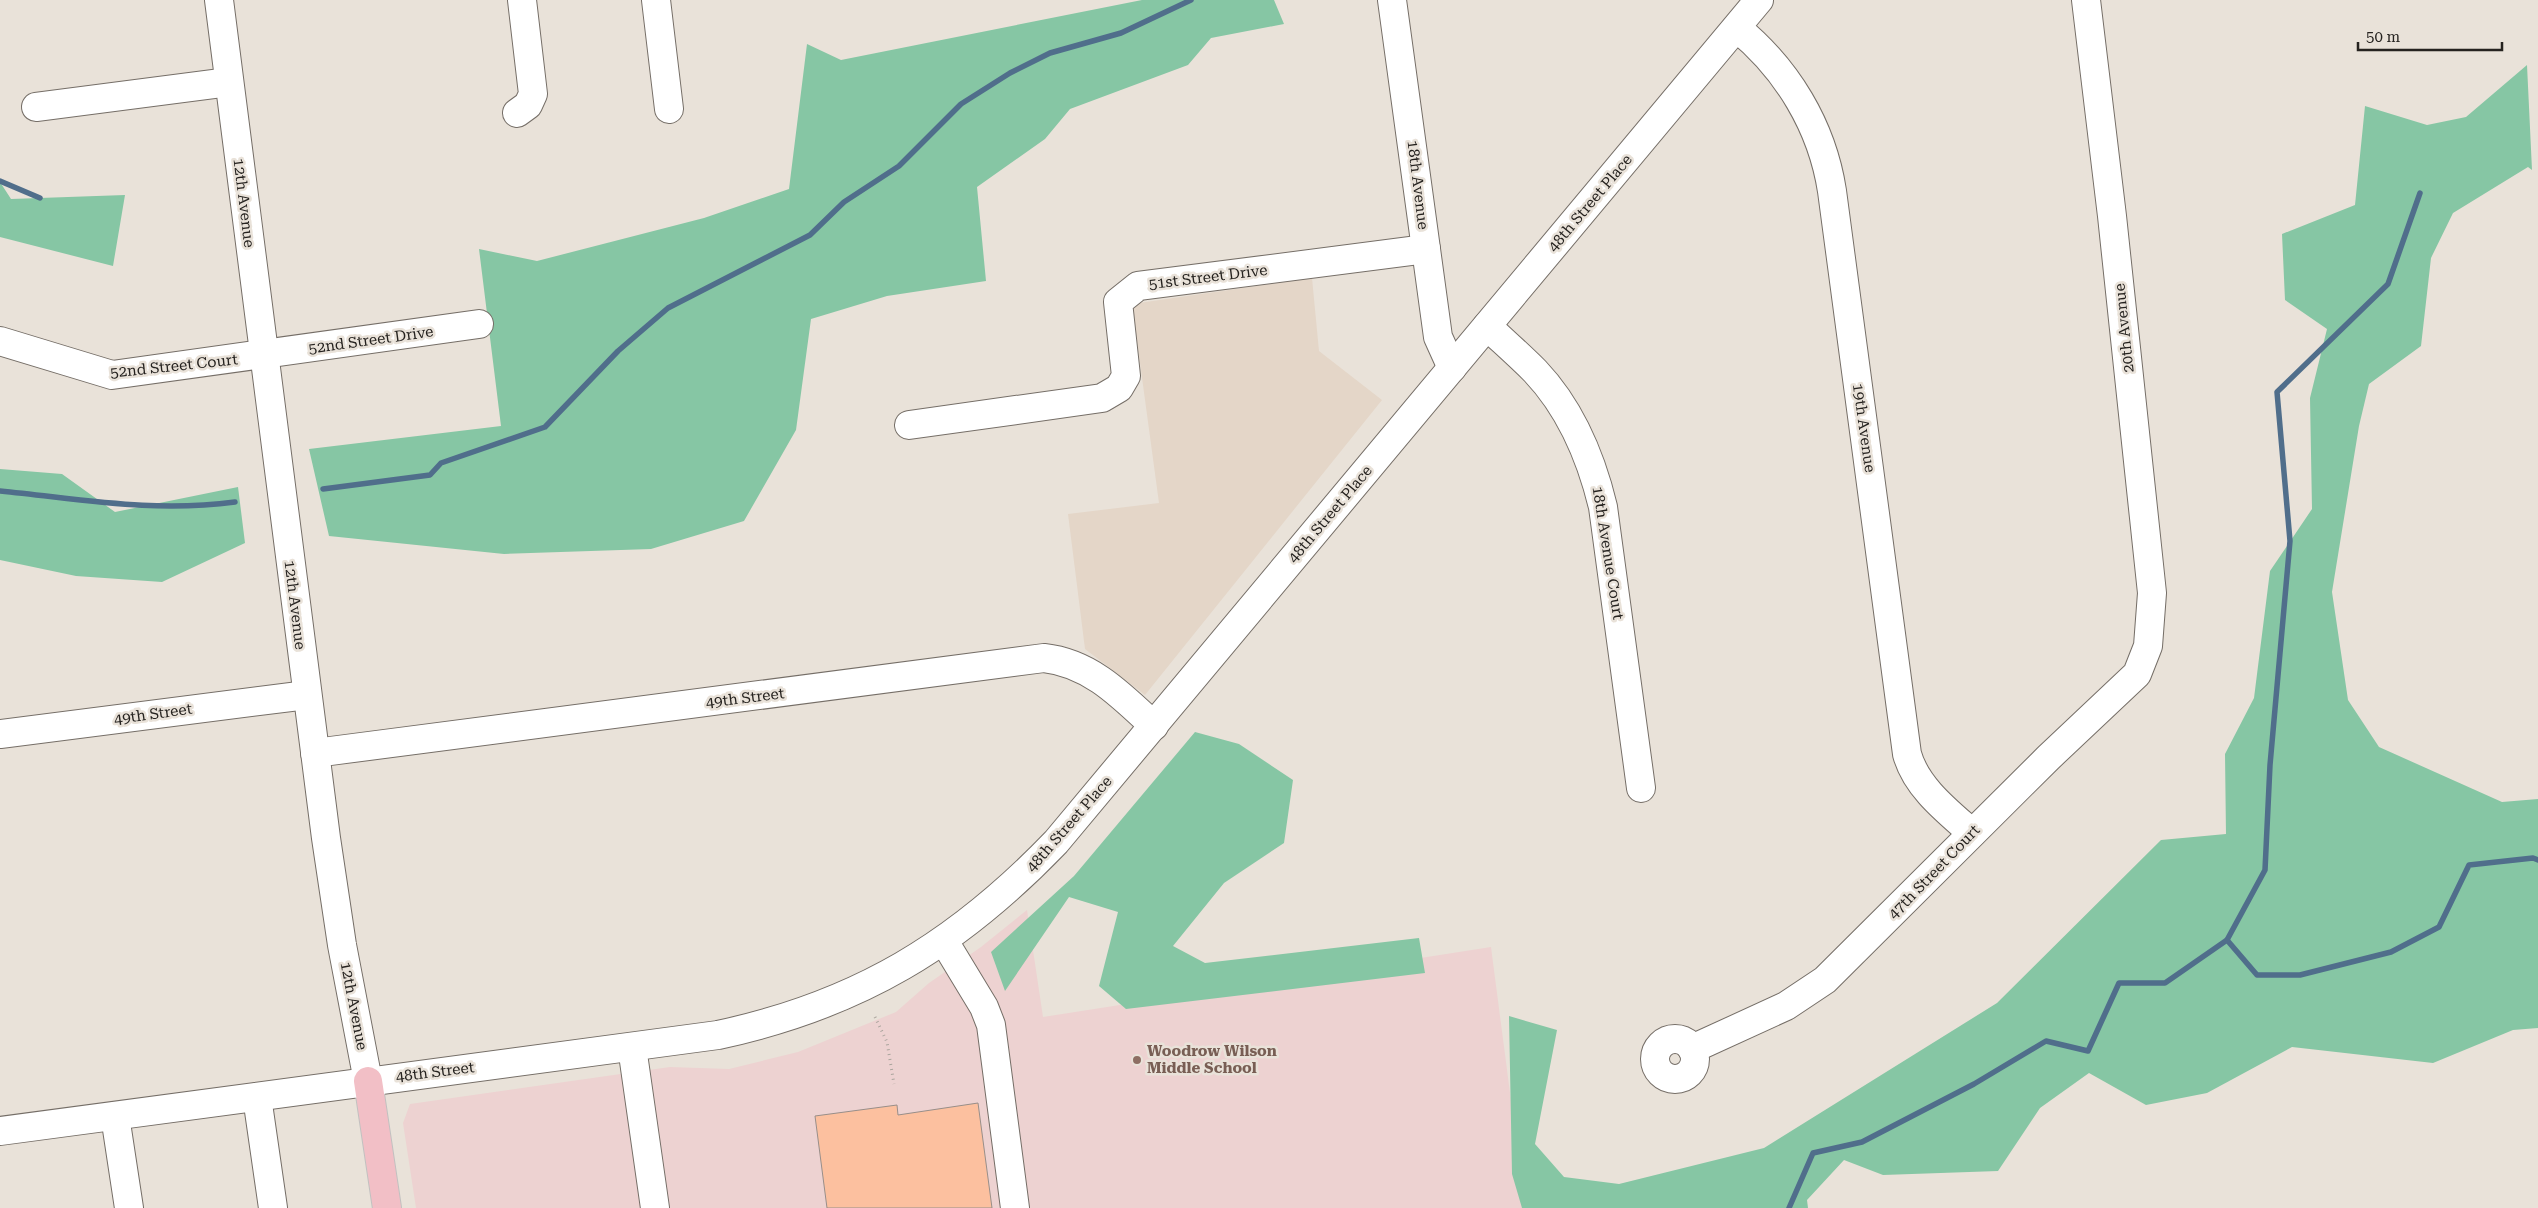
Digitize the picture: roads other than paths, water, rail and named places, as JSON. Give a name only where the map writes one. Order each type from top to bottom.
[{"type":"main road","name":"12th Avenue","points":[[368,1081],[387,1208]]},
{"type":"street","name":"12th Avenue","points":[[219,0],[314,753],[341,936],[368,1081]]},
{"type":"street","points":[[517,113],[528,105],[532,94],[522,0]]},
{"type":"street","points":[[656,0],[669,109]]},
{"type":"street","name":"18th Avenue","points":[[1392,0],[1438,337],[1452,368]]},
{"type":"street","name":"48th Street Place","points":[[864,986],[944,941],[1024,876],[1056,842],[1759,0]]},
{"type":"street","name":"20th Avenue","points":[[2086,0],[2112,216],[2152,593],[2148,646],[2145,656]]},
{"type":"street","name":"19th Avenue","points":[[1737,28],[1761,48],[1775,65],[1802,104],[1814,126],[1824,151],[1832,191],[1907,754],[1911,769],[1919,781],[1972,833]]},
{"type":"street","points":[[36,107],[229,82]]},
{"type":"street","name":"51st Street Drive","points":[[909,425],[1102,398],[1119,388],[1126,376],[1118,302],[1138,286],[1426,248]]},
{"type":"street","name":"52nd Street Drive","points":[[263,356],[479,324]]},
{"type":"street","name":"18th Avenue Court","points":[[1487,326],[1536,372],[1568,414],[1580,436],[1597,481],[1603,507],[1641,788]]},
{"type":"street","name":"52nd Street Court","points":[[0,341],[112,375],[263,356]]},
{"type":"street","name":"47th Street Court","points":[[1692,1049],[1786,1006],[1825,980],[1933,875],[1972,833],[2137,674],[2145,656]]},
{"type":"street","name":"49th Street","points":[[314,753],[1044,658],[1063,660],[1094,674],[1154,726]]},
{"type":"street","name":"49th Street","points":[[0,734],[307,695]]},
{"type":"street","points":[[944,941],[984,1007],[991,1025],[1015,1208]]},
{"type":"street","name":"48th Street","points":[[0,1131],[632,1047],[748,1028],[838,999],[864,986]]},
{"type":"street","points":[[632,1047],[655,1208]]},
{"type":"street","points":[[256,1097],[273,1208]]},
{"type":"street","points":[[115,1116],[129,1208]]},
{"type":"waterway","points":[[323,489],[430,475],[441,463],[545,427],[618,351],[668,308],[810,235],[844,202],[899,166],[961,104],[1010,73],[1050,53],[1121,33],[1191,0]]},
{"type":"waterway","points":[[0,181],[40,198]]},
{"type":"waterway","points":[[1789,1208],[1813,1153],[1862,1142],[1974,1084],[2046,1041],[2088,1051],[2119,983],[2165,983],[2227,940],[2265,870],[2270,765],[2290,541],[2277,392],[2388,284],[2420,193]]},
{"type":"waterway","points":[[0,491],[117,504],[175,506],[235,502]]},
{"type":"waterway","points":[[2227,940],[2257,975],[2300,975],[2391,952],[2439,927],[2469,865],[2533,858],[2538,860]]},
{"type":"place","name":"Woodrow Wilson Middle School","points":[[1137,1060]]}]
